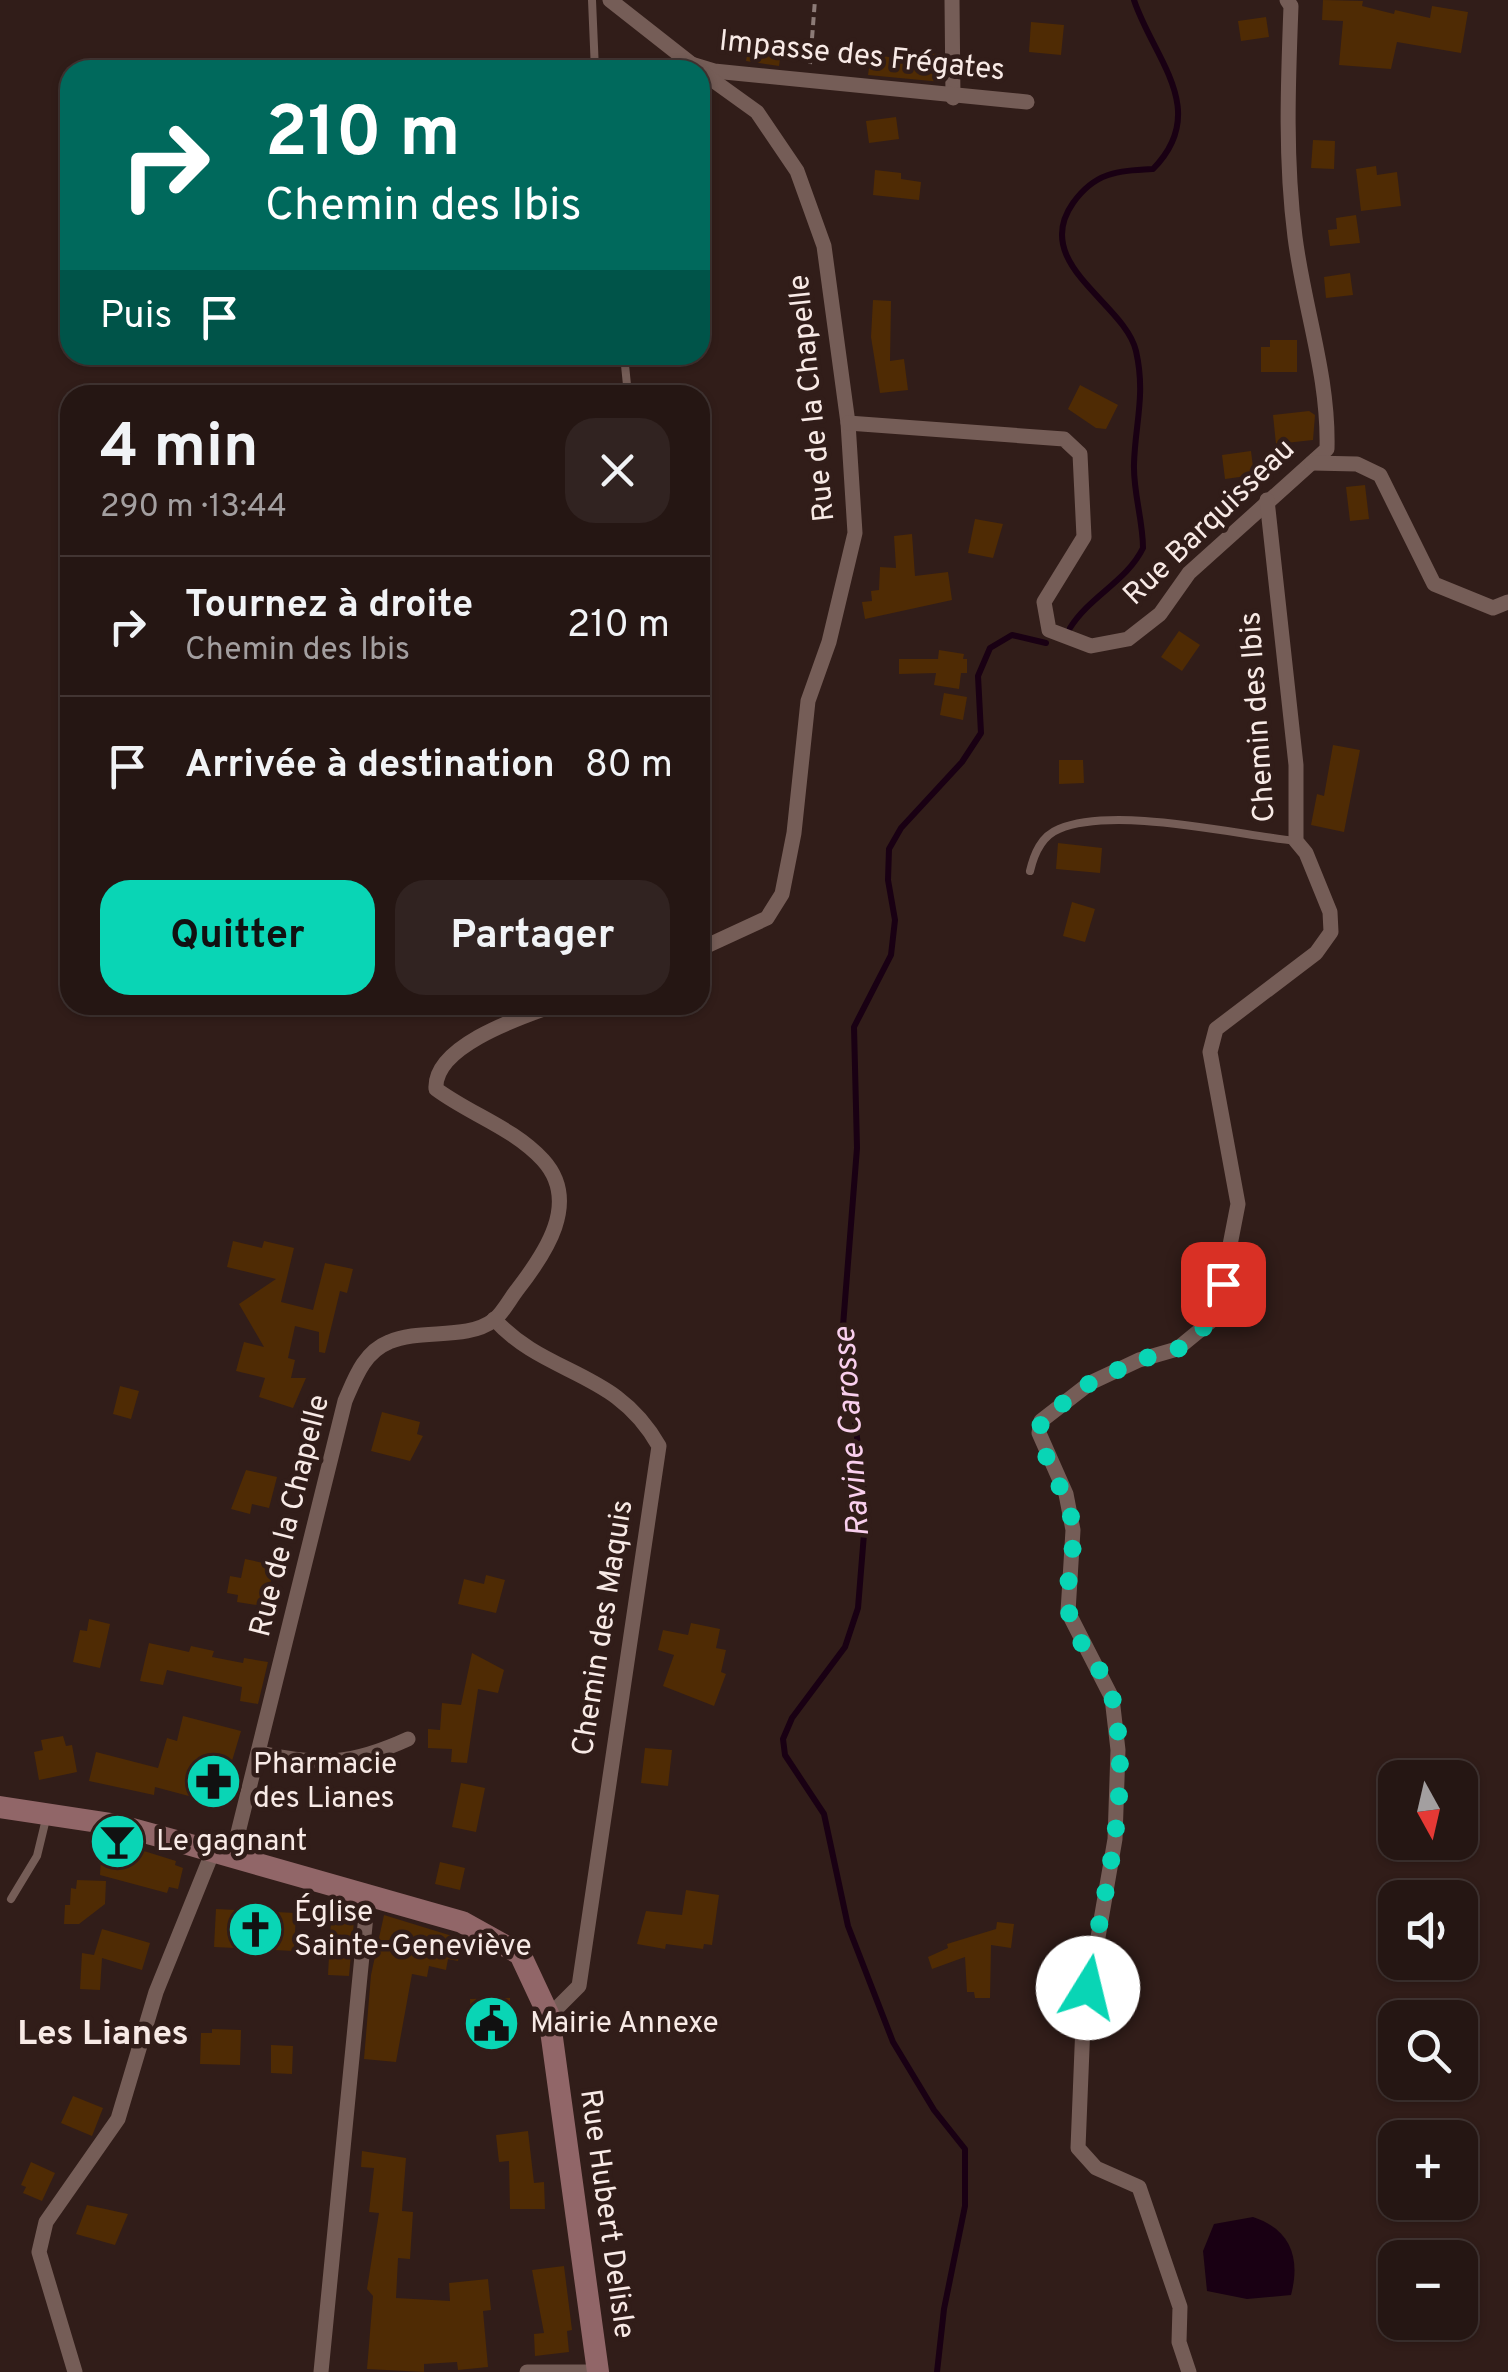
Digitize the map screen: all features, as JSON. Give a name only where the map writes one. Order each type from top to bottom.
[{"type":"main road","name":"Rue Hubert Delisle","points":[[0,1808],[118,1825],[222,1854],[462,1922],[520,1954],[549,2016],[598,2372]]},
{"type":"street","name":"Rue de la Chapelle","points":[[610,0],[687,60]]},
{"type":"street","points":[[952,0],[953,98]]},
{"type":"street","name":"Rue Barquisseau","points":[[848,423],[1064,439],[1080,454],[1084,537],[1044,602],[1050,630],[1091,646],[1128,639],[1160,614],[1189,573],[1327,449],[1328,405],[1295,240],[1286,147],[1290,2]]},
{"type":"street","name":"Impasse des Frégates","points":[[710,71],[808,78],[953,98],[1026,102]]},
{"type":"street","name":"Rue de la Chapelle","points":[[710,78],[757,112],[798,171],[824,246],[848,423],[855,533],[829,642],[808,700],[794,833],[782,894],[767,918],[710,944]]},
{"type":"street","points":[[1312,463],[1357,464],[1380,475],[1434,584],[1493,608],[1508,602]]},
{"type":"street","name":"Chemin des Ibis","points":[[1188,2372],[1178,2342],[1180,2307],[1139,2187],[1096,2168],[1078,2148],[1083,2024],[1115,1839],[1118,1750],[1112,1698],[1068,1612],[1073,1530],[1066,1494],[1039,1433],[1041,1420],[1065,1399],[1139,1360],[1178,1349],[1216,1317],[1238,1204],[1210,1052],[1216,1029],[1316,953],[1331,932],[1330,912],[1306,853],[1296,842],[1296,765],[1267,500]]},
{"type":"street","points":[[494,1319],[535,1267],[559,1223],[559,1192],[547,1164],[518,1136],[453,1102],[436,1089],[435,1078],[442,1064],[469,1044],[533,1015]]},
{"type":"street","name":"Rue de la Chapelle","points":[[74,2372],[39,2252],[46,2222],[118,2119],[156,1992],[222,1854],[260,1753],[345,1401],[360,1365],[388,1342],[474,1328],[494,1319]]},
{"type":"street","name":"Chemin des Maquis","points":[[494,1319],[513,1340],[610,1389],[644,1418],[659,1446],[579,1986],[549,2016]]},
{"type":"street","points":[[260,1753],[308,1764],[340,1762],[370,1756],[408,1738]]},
{"type":"street","points":[[321,2372],[368,1895]]},
{"type":"street","points":[[527,2372],[598,2372]]},
{"type":"lane","points":[[592,0],[595,60]]},
{"type":"lane","points":[[1030,872],[1035,850],[1056,830],[1105,818],[1296,842]]},
{"type":"lane","points":[[11,1900],[36,1856],[48,1815]]},
{"type":"path","points":[[808,78],[815,0]]},
{"type":"shaded area","points":[[1253,2217],[1276,2229],[1290,2246],[1294,2268],[1291,2295],[1247,2299],[1207,2291],[1203,2251],[1214,2224]]},
{"type":"building","points":[[1323,0],[1363,1],[1362,6],[1430,18],[1432,6],[1468,12],[1461,53],[1397,42],[1391,69],[1339,65],[1343,21],[1322,20]]},
{"type":"building","points":[[1266,17],[1269,37],[1241,41],[1238,21]]},
{"type":"building","points":[[1031,22],[1064,25],[1061,55],[1029,52]]},
{"type":"building","points":[[750,40],[782,45],[779,66],[746,61]]},
{"type":"building","points":[[941,53],[942,82],[868,75],[871,54],[894,58]]},
{"type":"building","points":[[896,117],[899,139],[869,143],[866,121]]},
{"type":"building","points":[[1313,140],[1335,141],[1334,169],[1311,168]]},
{"type":"building","points":[[1376,166],[1377,175],[1397,172],[1401,206],[1361,211],[1356,169]]},
{"type":"building","points":[[875,170],[901,173],[901,179],[921,182],[919,200],[873,195]]},
{"type":"building","points":[[1356,215],[1360,243],[1330,246],[1328,230],[1337,229],[1336,218]]},
{"type":"building","points":[[1350,273],[1353,295],[1326,298],[1324,277]]},
{"type":"building","points":[[873,300],[891,301],[890,361],[904,359],[908,390],[880,393],[871,337]]},
{"type":"building","points":[[1270,340],[1297,340],[1297,372],[1261,372],[1261,347],[1270,347]]},
{"type":"building","points":[[1080,385],[1118,405],[1106,429],[1096,428],[1068,409]]},
{"type":"building","points":[[1309,411],[1315,415],[1313,440],[1276,444],[1273,415]]},
{"type":"building","points":[[1251,451],[1254,475],[1225,479],[1222,455]]},
{"type":"building","points":[[1365,485],[1369,519],[1350,521],[1346,487]]},
{"type":"building","points":[[975,519],[1003,524],[993,558],[968,553]]},
{"type":"building","points":[[912,534],[915,576],[948,572],[952,600],[865,619],[862,602],[872,601],[871,591],[879,590],[880,567],[896,568],[894,536]]},
{"type":"building","points":[[1179,631],[1200,645],[1182,671],[1161,657]]},
{"type":"building","points":[[939,650],[964,654],[963,659],[967,659],[967,673],[961,673],[959,689],[934,685],[936,673],[899,674],[899,659],[938,659]]},
{"type":"building","points":[[944,693],[967,697],[963,720],[940,715]]},
{"type":"building","points":[[1333,745],[1360,750],[1344,832],[1311,825],[1317,794],[1324,796]]},
{"type":"building","points":[[1059,760],[1083,760],[1084,783],[1059,784]]},
{"type":"building","points":[[1058,843],[1102,848],[1100,873],[1056,869]]},
{"type":"building","points":[[1072,902],[1095,909],[1085,942],[1063,936]]},
{"type":"building","points":[[233,1241],[262,1248],[264,1241],[294,1248],[281,1302],[313,1310],[325,1263],[353,1269],[347,1293],[340,1291],[325,1353],[319,1352],[319,1332],[295,1326],[288,1358],[295,1360],[291,1378],[306,1378],[293,1408],[259,1397],[265,1378],[236,1371],[244,1342],[264,1347],[239,1304],[276,1279],[227,1267]]},
{"type":"building","points":[[120,1386],[139,1391],[131,1419],[113,1414]]},
{"type":"building","points":[[382,1412],[420,1422],[417,1434],[423,1436],[410,1461],[371,1451]]},
{"type":"building","points":[[246,1470],[277,1477],[269,1508],[252,1504],[250,1514],[231,1509]]},
{"type":"building","points":[[245,1559],[273,1565],[268,1602],[264,1601],[263,1606],[237,1602],[238,1595],[227,1593],[230,1576],[241,1578]]},
{"type":"building","points":[[486,1575],[505,1580],[496,1613],[458,1604],[464,1579],[484,1584]]},
{"type":"building","points":[[89,1619],[110,1624],[100,1668],[73,1662],[80,1630],[87,1631]]},
{"type":"building","points":[[691,1623],[720,1629],[716,1648],[726,1650],[721,1672],[726,1674],[714,1706],[663,1686],[674,1655],[658,1650],[663,1630],[688,1635]]},
{"type":"building","points":[[149,1643],[189,1652],[191,1646],[214,1651],[212,1657],[243,1663],[244,1658],[268,1662],[258,1704],[240,1701],[242,1687],[167,1670],[163,1685],[140,1681]]},
{"type":"building","points":[[472,1653],[504,1670],[498,1693],[478,1689],[467,1763],[451,1762],[452,1749],[428,1748],[428,1729],[440,1730],[442,1703],[461,1705]]},
{"type":"building","points":[[183,1716],[241,1731],[219,1804],[155,1787],[154,1795],[89,1781],[96,1752],[158,1768],[167,1738],[177,1741]]},
{"type":"building","points":[[63,1736],[66,1746],[72,1745],[77,1772],[39,1780],[34,1752],[43,1750],[41,1740]]},
{"type":"building","points":[[645,1748],[672,1750],[668,1786],[641,1783]]},
{"type":"building","points":[[461,1783],[485,1788],[476,1832],[452,1827]]},
{"type":"building","points":[[102,1838],[176,1861],[175,1865],[183,1868],[178,1889],[169,1887],[167,1893],[100,1875]]},
{"type":"building","points":[[440,1862],[465,1868],[460,1890],[435,1884]]},
{"type":"building","points":[[77,1880],[106,1881],[105,1904],[79,1924],[64,1924],[65,1905],[70,1905],[71,1888],[76,1889]]},
{"type":"building","points":[[686,1890],[719,1895],[712,1945],[704,1944],[703,1949],[666,1944],[665,1949],[637,1944],[646,1911],[682,1915]]},
{"type":"building","name":"Église Sainte-Geneviève","points":[[216,1909],[296,1913],[294,1951],[214,1947]]},
{"type":"building","points":[[384,1915],[462,1939],[458,1961],[448,1959],[446,1970],[429,1966],[427,1977],[412,1974],[396,2062],[364,2059],[371,1975]]},
{"type":"building","points":[[331,1920],[354,1921],[349,1976],[328,1975]]},
{"type":"building","points":[[997,1922],[1014,1924],[1011,1948],[991,1945],[990,1998],[975,1998],[974,1992],[967,1992],[965,1957],[932,1969],[928,1957],[948,1948],[947,1944],[996,1929]]},
{"type":"building","points":[[102,1929],[150,1943],[142,1970],[102,1958],[100,1990],[80,1989],[82,1953],[94,1955]]},
{"type":"building","name":"Mairie Annexe","points":[[510,1998],[511,2036],[471,2037],[470,1999]]},
{"type":"building","points":[[212,2029],[241,2030],[240,2065],[200,2064],[201,2033],[212,2033]]},
{"type":"building","points":[[271,2045],[293,2046],[292,2074],[271,2073]]},
{"type":"building","points":[[73,2096],[103,2108],[92,2136],[61,2123]]},
{"type":"building","points":[[528,2131],[534,2183],[544,2182],[545,2209],[510,2209],[509,2161],[499,2162],[496,2135]]},
{"type":"building","points":[[362,2151],[406,2158],[402,2211],[413,2212],[410,2259],[398,2258],[396,2298],[450,2301],[449,2283],[488,2279],[491,2310],[483,2311],[488,2367],[458,2370],[457,2362],[424,2364],[424,2372],[367,2369],[373,2296],[367,2289],[379,2213],[369,2212],[374,2168],[361,2167]]},
{"type":"building","points":[[31,2162],[55,2173],[42,2201],[23,2193],[26,2187],[21,2185]]},
{"type":"building","points":[[87,2205],[128,2214],[115,2245],[76,2234]]},
{"type":"building","points":[[564,2266],[572,2330],[567,2331],[569,2352],[535,2356],[534,2334],[544,2333],[532,2270]]},
{"type":"waterway","name":"Ravine Carosse","points":[[1070,628],[1128,570],[1143,548],[1134,474],[1140,396],[1136,351],[1128,333],[1071,264],[1063,245],[1063,225],[1081,193],[1108,175],[1153,169],[1170,147],[1177,126],[1172,84],[1134,0]]},
{"type":"waterway","name":"Ravine Carosse","points":[[937,2372],[944,2309],[965,2206],[965,2149],[934,2110],[893,2042],[848,1926],[824,1814],[785,1755],[783,1739],[792,1718],[845,1647],[858,1608],[866,1509],[843,1326],[857,1148],[854,1027],[891,955],[895,920],[888,880],[889,849],[901,828],[962,762],[981,733],[978,676],[990,648],[1012,635],[1046,643]]},
{"type":"place","name":"Pharmacie des Lianes","points":[[214,1782]]},
{"type":"place","name":"Le gagnant","points":[[117,1842]]},
{"type":"place","name":"Église Sainte-Geneviève","points":[[255,1930]]},
{"type":"place","name":"Mairie Annexe","points":[[491,2024]]},
{"type":"district","name":"Les Lianes","points":[[103,2035]]},
{"type":"route","points":[[1088,1988],[1115,1839],[1120,1793],[1118,1750],[1112,1698],[1068,1612],[1073,1530],[1066,1494],[1039,1433],[1041,1420],[1090,1383],[1139,1360],[1178,1349],[1216,1317],[1223,1284]]}]
